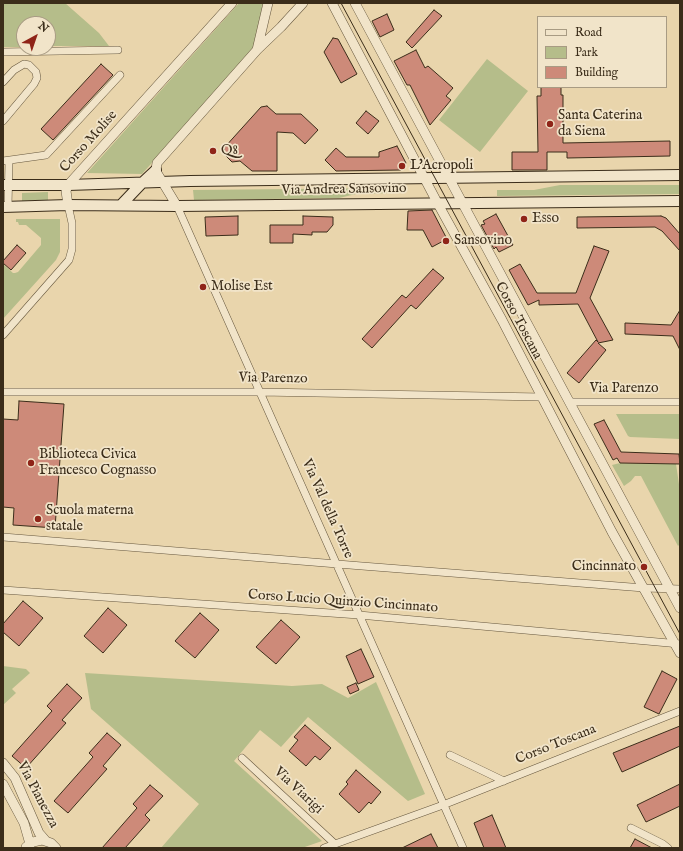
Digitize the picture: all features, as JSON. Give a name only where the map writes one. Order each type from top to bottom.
[{"type":"main road","points":[[121,205],[156,170]]},
{"type":"main road","name":"Via Andrea Sansovino","points":[[6,185],[680,175]]},
{"type":"main road","name":"Via Andrea Sansovino","points":[[6,207],[68,205],[177,206],[680,201]]},
{"type":"street","name":"Corso Molise","points":[[3,335],[69,260],[72,249],[72,223],[66,192],[68,185],[232,3]]},
{"type":"street","points":[[257,50],[268,3]]},
{"type":"street","points":[[162,182],[156,170],[157,164],[161,158],[257,50],[282,27],[303,3]]},
{"type":"street","name":"Corso Toscana","points":[[332,3],[424,179],[502,320],[612,532],[677,643],[680,653]]},
{"type":"street","name":"Corso Toscana","points":[[355,3],[680,608]]},
{"type":"street","points":[[3,52],[118,50]]},
{"type":"street","points":[[3,82],[14,70],[24,64],[29,65],[36,72],[38,78],[3,121]]},
{"type":"street","name":"Via Andrea Sansovino","points":[[6,207],[6,161],[46,155],[120,75]]},
{"type":"street","name":"Via Val della Torre","points":[[162,182],[177,206],[463,848]]},
{"type":"street","name":"Via Parenzo","points":[[3,392],[260,392],[542,397]]},
{"type":"street","name":"Via Parenzo","points":[[568,402],[680,402]]},
{"type":"street","points":[[3,537],[644,588],[680,589]]},
{"type":"street","name":"Corso Lucio Quinzio Cincinnato","points":[[3,590],[359,615],[677,643]]},
{"type":"street","name":"Corso Toscana","points":[[324,848],[443,805],[680,711]]},
{"type":"street","points":[[450,755],[504,781]]},
{"type":"street","name":"Via Viarigi","points":[[242,758],[335,844]]},
{"type":"street","name":"Via Pianezza","points":[[3,763],[15,778],[39,833],[46,841]]},
{"type":"street","name":"Via Pianezza","points":[[3,784],[24,823],[28,846],[37,841],[46,841],[51,843],[56,848]]},
{"type":"street","points":[[631,828],[668,848]]},
{"type":"green space","points":[[3,3],[65,3],[99,33],[109,46],[56,46],[56,16],[16,16],[16,47],[3,47]]},
{"type":"green space","points":[[239,3],[263,3],[255,47],[142,174],[87,173]]},
{"type":"green space","points":[[487,59],[528,91],[480,152],[439,120]]},
{"type":"green space","points":[[560,185],[680,185],[680,194],[497,196],[497,190],[534,190]]},
{"type":"green space","points":[[392,188],[393,193],[356,194],[339,198],[194,200],[193,190]]},
{"type":"green space","points":[[48,192],[48,200],[22,201],[22,193]]},
{"type":"green space","points":[[16,219],[60,219],[60,252],[56,260],[3,319],[3,264],[13,273],[18,272],[41,245],[41,238],[26,225],[19,225],[18,222],[16,222]]},
{"type":"green space","points":[[616,414],[680,414],[680,439],[630,437]]},
{"type":"green space","points":[[620,463],[676,464],[680,491],[680,544],[678,546],[641,476],[635,476],[624,486],[612,465]]},
{"type":"green space","points":[[3,666],[26,669],[30,673],[12,689],[16,693],[3,705]]},
{"type":"green space","points":[[85,673],[292,686],[322,684],[348,698],[376,682],[425,794],[408,801],[308,717],[281,747],[260,730],[234,761],[322,841],[302,848],[161,848],[199,804],[91,709]]},
{"type":"building","points":[[434,10],[442,16],[412,48],[406,42]]},
{"type":"building","points":[[387,14],[394,30],[380,37],[372,21]]},
{"type":"building","points":[[333,38],[338,39],[357,74],[341,83],[324,52]]},
{"type":"building","points":[[416,50],[425,68],[428,66],[453,88],[446,96],[451,100],[430,125],[410,85],[407,85],[394,61]]},
{"type":"building","points":[[101,64],[113,75],[53,140],[41,129]]},
{"type":"building","points":[[541,88],[561,88],[561,95],[563,95],[563,143],[670,141],[670,156],[567,158],[567,152],[547,152],[547,170],[512,170],[512,152],[538,152],[537,96],[541,96]]},
{"type":"building","points":[[267,106],[276,114],[301,114],[318,130],[305,144],[293,133],[277,132],[277,171],[252,171],[240,161],[232,162],[225,155],[224,148],[261,107]]},
{"type":"building","points":[[366,111],[379,121],[368,134],[356,123]]},
{"type":"building","points":[[397,146],[406,163],[401,170],[336,171],[325,160],[336,148],[346,157],[379,157],[379,152]]},
{"type":"building","points":[[432,210],[447,239],[432,247],[423,230],[407,230],[408,211]]},
{"type":"building","points":[[496,214],[513,245],[499,252],[496,247],[494,249],[481,225],[485,224],[483,221]]},
{"type":"building","points":[[238,216],[238,235],[206,236],[205,217]]},
{"type":"building","points":[[303,216],[333,217],[333,225],[327,232],[312,232],[312,235],[293,234],[293,243],[270,243],[270,225],[303,225]]},
{"type":"building","points":[[661,216],[666,218],[680,234],[680,251],[662,231],[655,227],[577,228],[577,217]]},
{"type":"building","points":[[17,245],[26,253],[11,270],[3,263],[3,261]]},
{"type":"building","points":[[594,246],[609,251],[590,298],[613,340],[598,343],[606,350],[579,383],[567,373],[596,340],[598,342],[578,304],[539,305],[539,300],[528,305],[509,270],[520,264],[537,293],[576,293]]},
{"type":"building","points":[[433,269],[444,278],[416,309],[411,305],[372,348],[362,339],[402,295],[406,298]]},
{"type":"building","points":[[680,310],[680,350],[673,336],[625,334],[625,323],[671,325]]},
{"type":"building","name":"Biblioteca Civica Francesco Cognasso","points":[[19,401],[64,404],[55,528],[13,525],[14,508],[3,507],[3,419],[18,420]]},
{"type":"building","points":[[604,420],[621,452],[679,454],[680,464],[620,463],[617,458],[613,460],[594,424]]},
{"type":"building","points":[[23,601],[43,618],[19,646],[3,632],[3,624]]},
{"type":"building","points":[[108,608],[127,625],[103,653],[84,636]]},
{"type":"building","points":[[200,613],[219,630],[195,658],[175,641]]},
{"type":"building","points":[[281,620],[300,637],[276,664],[256,647]]},
{"type":"building","points":[[361,649],[374,677],[358,684],[346,656]]},
{"type":"building","points":[[662,671],[677,679],[659,714],[644,707]]},
{"type":"building","points":[[356,683],[359,690],[350,694],[347,687]]},
{"type":"building","points":[[67,684],[82,698],[62,720],[66,723],[26,768],[12,756],[52,711],[47,706]]},
{"type":"building","points":[[305,725],[331,748],[320,760],[315,756],[306,766],[289,751],[298,740],[294,737]]},
{"type":"building","points":[[680,726],[680,746],[622,772],[613,753]]},
{"type":"building","points":[[107,733],[121,745],[103,766],[107,769],[68,813],[54,801],[93,757],[89,753]]},
{"type":"building","points":[[356,770],[381,792],[371,804],[369,802],[359,813],[339,794],[348,784],[346,782]]},
{"type":"building","points":[[680,784],[680,806],[646,822],[637,805]]},
{"type":"building","points":[[150,785],[163,796],[145,815],[150,820],[125,848],[102,848],[137,808],[133,804]]},
{"type":"building","points":[[492,815],[506,848],[484,848],[474,823]]},
{"type":"building","points":[[431,834],[438,848],[402,848]]},
{"type":"building","points":[[635,839],[652,848],[630,848]]},
{"type":"tram line","points":[[341,3],[680,634]]},
{"type":"place","name":"Santa Caterina da Siena","points":[[550,124]]},
{"type":"place","name":"Q8","points":[[213,151]]},
{"type":"place","name":"L'Acropoli","points":[[402,166]]},
{"type":"place","name":"Esso","points":[[524,219]]},
{"type":"place","name":"Sansovino","points":[[446,241]]},
{"type":"place","name":"Molise Est","points":[[203,287]]},
{"type":"place","name":"Biblioteca Civica Francesco Cognasso","points":[[31,463]]},
{"type":"place","name":"Scuola materna statale","points":[[38,519]]},
{"type":"place","name":"Cincinnato","points":[[644,567]]}]
